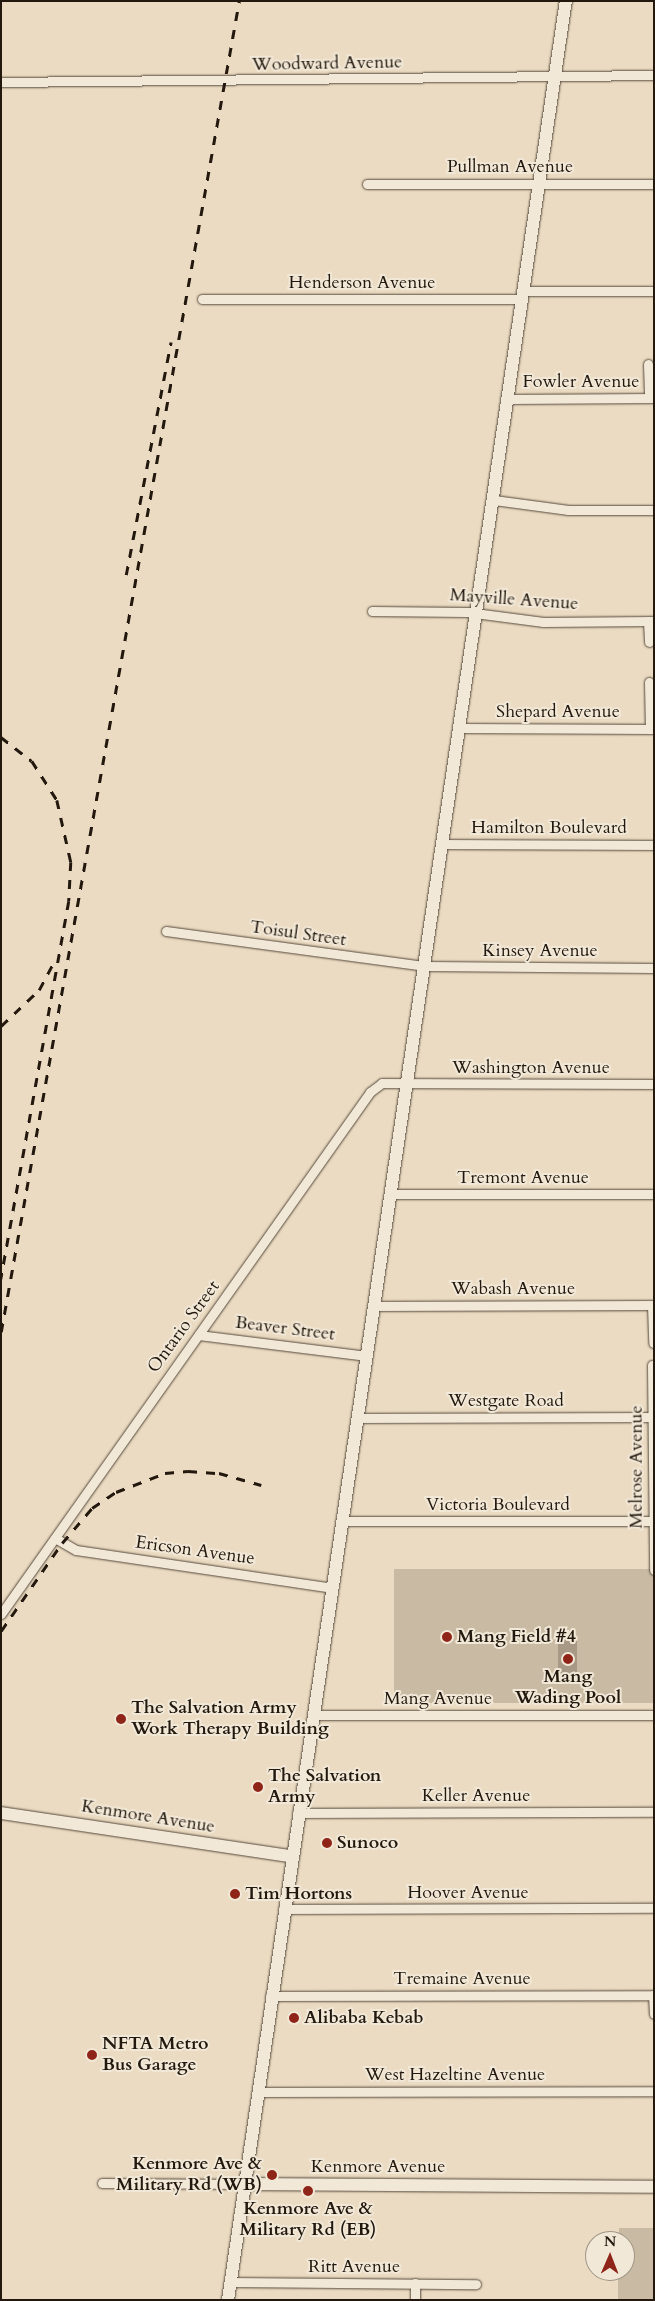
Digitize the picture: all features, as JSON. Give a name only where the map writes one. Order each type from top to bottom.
[{"type":"main road","points":[[228,2300],[290,1856],[333,1588],[462,728],[566,1]]},
{"type":"main road","name":"Kenmore Avenue","points":[[1,1813],[290,1856]]},
{"type":"main road","name":"Kenmore Avenue","points":[[244,2184],[654,2187]]},
{"type":"street","name":"Woodward Avenue","points":[[1,82],[654,74]]},
{"type":"street","name":"Pullman Avenue","points":[[367,184],[654,184]]},
{"type":"street","name":"Henderson Avenue","points":[[202,299],[523,295],[654,290]]},
{"type":"street","points":[[648,364],[651,398]]},
{"type":"street","name":"Fowler Avenue","points":[[508,398],[651,398]]},
{"type":"street","points":[[494,500],[568,510],[654,510]]},
{"type":"street","name":"Mayville Avenue","points":[[372,611],[478,613],[543,622],[651,622]]},
{"type":"street","points":[[649,642],[651,622]]},
{"type":"street","points":[[649,682],[652,729]]},
{"type":"street","name":"Shepard Avenue","points":[[462,728],[652,729]]},
{"type":"street","name":"Hamilton Boulevard","points":[[444,844],[654,845]]},
{"type":"street","name":"Toisul Street","points":[[166,931],[426,966]]},
{"type":"street","name":"Kinsey Avenue","points":[[426,966],[654,968]]},
{"type":"street","name":"Ontario Street","points":[[1,1614],[370,1092],[382,1083],[408,1084]]},
{"type":"street","name":"Washington Avenue","points":[[408,1084],[654,1084]]},
{"type":"street","name":"Tremont Avenue","points":[[391,1194],[654,1194]]},
{"type":"street","points":[[652,1343],[653,1305]]},
{"type":"street","name":"Wabash Avenue","points":[[375,1306],[653,1305]]},
{"type":"street","name":"Beaver Street","points":[[198,1335],[367,1356]]},
{"type":"street","name":"Melrose Avenue","points":[[652,1365],[654,1570]]},
{"type":"street","name":"Westgate Road","points":[[358,1418],[653,1417]]},
{"type":"street","name":"Victoria Boulevard","points":[[342,1521],[654,1521]]},
{"type":"street","name":"Ericson Avenue","points":[[55,1538],[76,1550],[333,1588]]},
{"type":"street","name":"Mang Avenue","points":[[312,1715],[654,1715]]},
{"type":"street","name":"Keller Avenue","points":[[297,1813],[654,1812]]},
{"type":"street","name":"Hoover Avenue","points":[[283,1909],[654,1908]]},
{"type":"street","points":[[653,1995],[654,2014]]},
{"type":"street","name":"Tremaine Avenue","points":[[270,1996],[653,1995]]},
{"type":"street","name":"West Hazeltine Avenue","points":[[257,2092],[654,2091]]},
{"type":"street","name":"Kenmore Avenue","points":[[102,2183],[244,2184]]},
{"type":"street","name":"Ritt Avenue","points":[[231,2282],[476,2284]]},
{"type":"street","points":[[415,2283],[415,2300]]},
{"type":"shaded area","points":[[394,1569],[654,1569],[654,1703],[394,1703]]},
{"type":"shaded area","name":"Mang Wading Pool","points":[[558,1639],[577,1639],[577,1678],[558,1678]]},
{"type":"shaded area","points":[[619,2228],[654,2228],[654,2300],[618,2300],[618,2281],[635,2281],[635,2231],[619,2231]]},
{"type":"railway","points":[[1,1332],[239,1]]},
{"type":"railway","points":[[126,575],[171,342]]},
{"type":"railway","points":[[1,737],[32,761],[57,800],[71,862],[69,901],[1,1279]]},
{"type":"railway","points":[[1,1026],[39,990],[53,964]]},
{"type":"railway","points":[[1,1631],[62,1543],[92,1508],[116,1492],[165,1473],[188,1471],[219,1473],[261,1485]]},
{"type":"place","name":"Mang Field #4","points":[[447,1637]]},
{"type":"place","name":"Mang Wading Pool","points":[[568,1659]]},
{"type":"place","name":"The Salvation Army Work Therapy Building","points":[[121,1719]]},
{"type":"place","name":"The Salvation Army","points":[[258,1787]]},
{"type":"place","name":"Sunoco","points":[[327,1843]]},
{"type":"place","name":"Tim Hortons","points":[[235,1894]]},
{"type":"place","name":"Alibaba Kebab","points":[[294,2018]]},
{"type":"place","name":"NFTA Metro Bus Garage","points":[[92,2055]]},
{"type":"place","name":"Kenmore Ave & Military Rd (WB)","points":[[272,2175]]},
{"type":"place","name":"Kenmore Ave & Military Rd (EB)","points":[[308,2191]]}]
